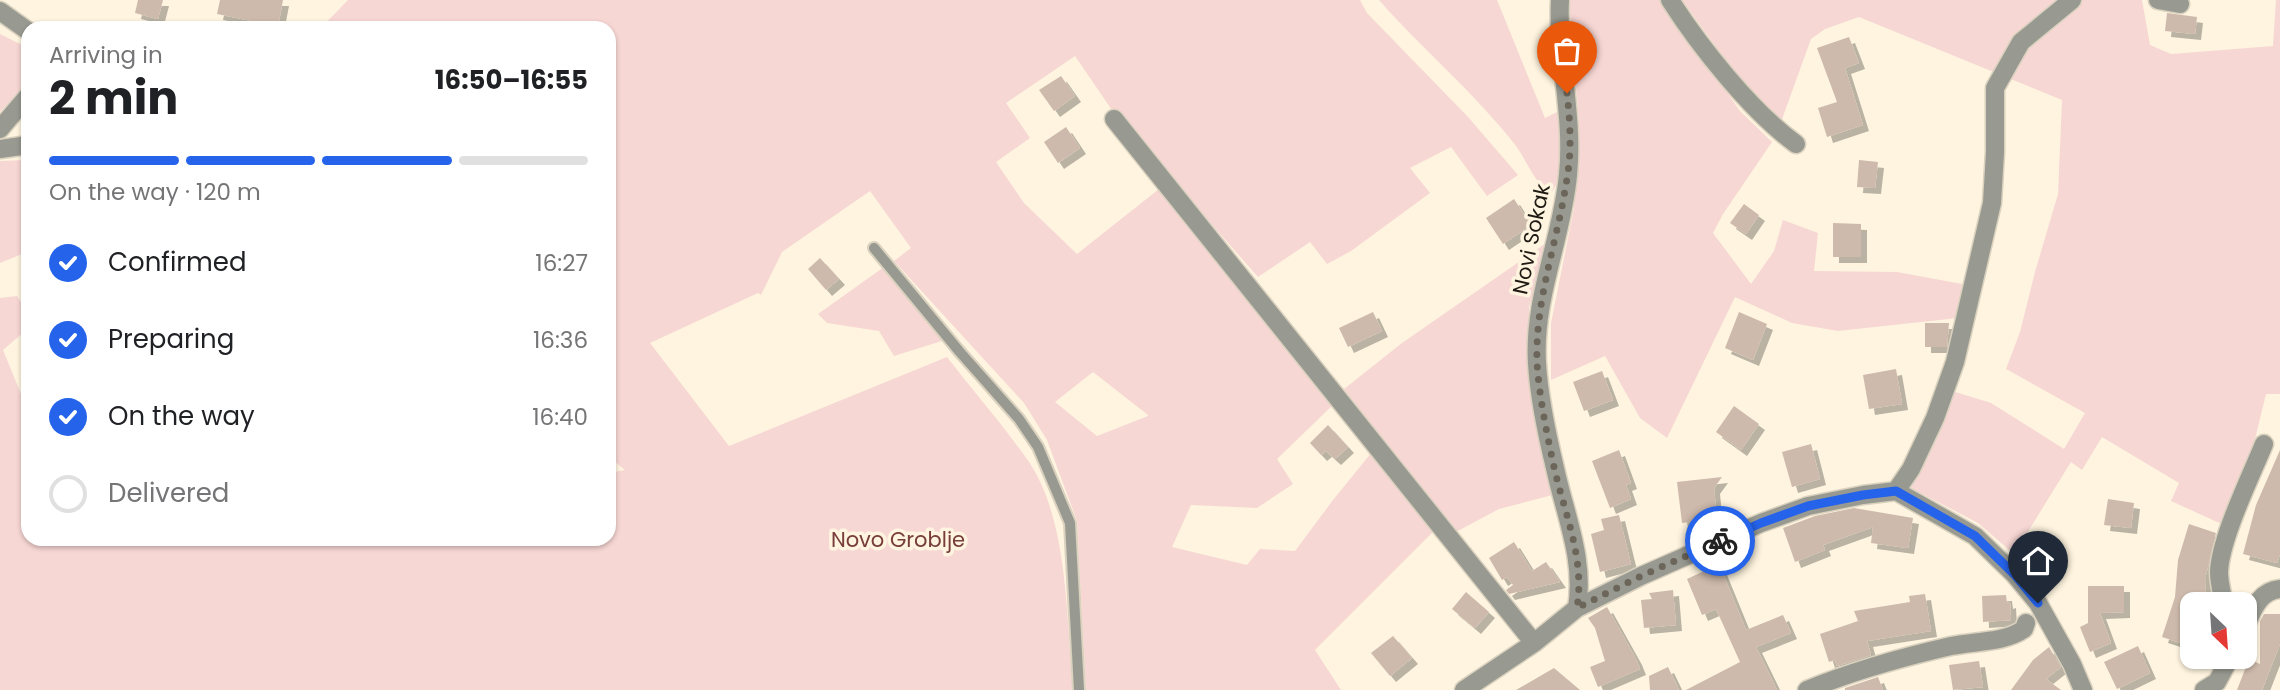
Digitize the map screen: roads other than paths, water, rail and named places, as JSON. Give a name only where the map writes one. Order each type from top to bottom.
[{"type":"street","name":"Novi Sokak","points":[[1560,0],[1559,18],[1569,114],[1568,175],[1541,297],[1537,364],[1554,468],[1576,546],[1580,578],[1577,608]]},
{"type":"street","points":[[1670,0],[1727,76],[1777,130],[1796,144]]},
{"type":"street","points":[[1896,491],[1935,418],[1955,362],[1992,203],[1995,88],[2021,42],[2072,0]]},
{"type":"street","points":[[2158,0],[2180,4]]},
{"type":"street","points":[[0,11],[21,26]]},
{"type":"street","points":[[0,129],[21,104]]},
{"type":"street","points":[[1114,119],[1534,643]]},
{"type":"street","points":[[0,149],[21,146]]},
{"type":"street","points":[[2222,592],[2219,571],[2221,557],[2264,444]]},
{"type":"street","points":[[1464,690],[1534,643],[1577,608],[1641,576],[1761,523],[1808,506],[1896,491],[1975,536],[2015,575],[2038,603],[2068,656],[2083,690]]},
{"type":"street","points":[[2258,602],[2270,591],[2280,589]]},
{"type":"street","points":[[1807,690],[1852,673],[1922,653],[2006,637],[2024,629],[2026,623]]},
{"type":"street","points":[[2204,690],[2217,682],[2224,669]]},
{"type":"lane","points":[[874,248],[1019,419],[1038,447],[1070,523],[1079,690]]},
{"type":"park label","name":"Novo Groblje","points":[[898,539]]}]
